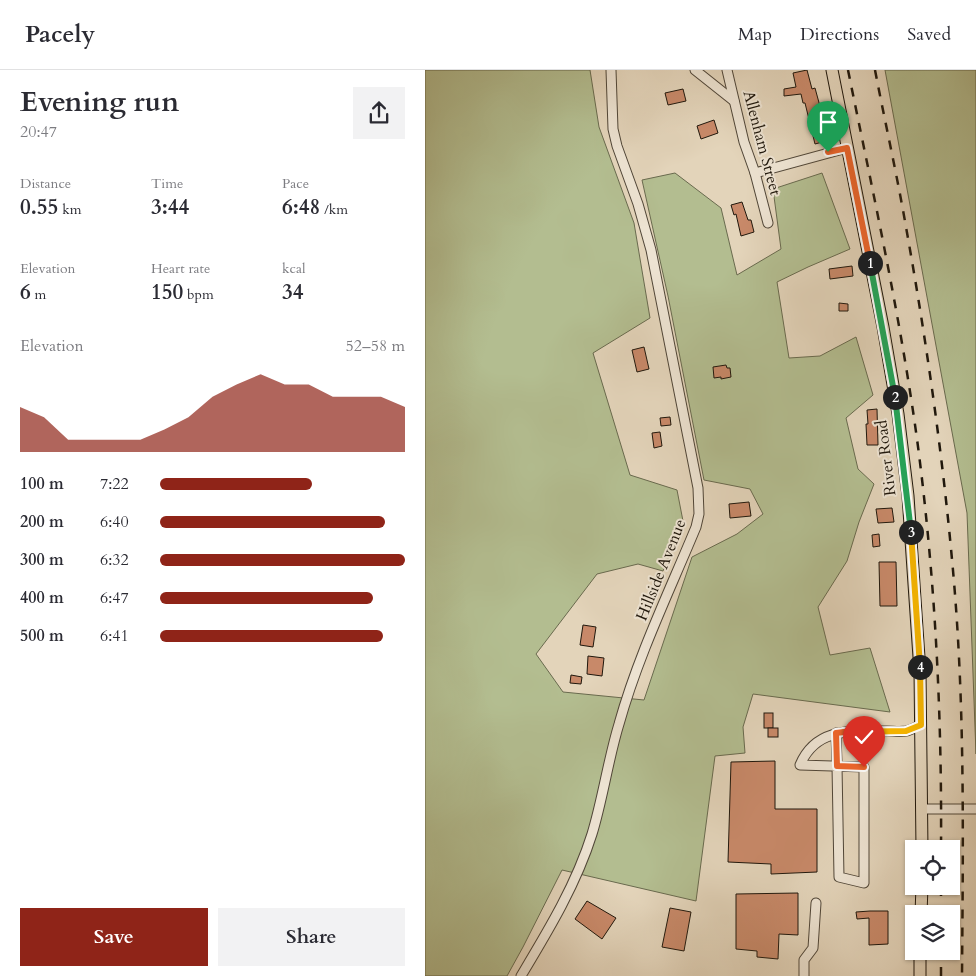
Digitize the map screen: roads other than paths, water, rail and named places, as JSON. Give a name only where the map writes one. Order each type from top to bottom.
[{"type":"main road","name":"River Road","points":[[832,70],[881,318],[897,414],[907,496],[915,581],[920,672],[922,840]]},
{"type":"main road","points":[[920,960],[920,976]]},
{"type":"street","name":"Hillside Avenue","points":[[521,976],[565,901],[580,867],[597,817],[618,725],[634,678],[696,527],[699,514],[698,488],[651,250],[638,204],[615,138],[611,70]]},
{"type":"street","points":[[695,70],[734,101]]},
{"type":"street","name":"Allenham Street","points":[[727,70],[744,142],[768,223]]},
{"type":"street","points":[[755,174],[847,148]]},
{"type":"street","points":[[836,733],[837,766],[839,877],[864,883],[864,767],[837,766],[800,765],[811,748],[822,738],[836,733],[906,731],[921,725]]},
{"type":"street","points":[[922,809],[976,809]]},
{"type":"street","points":[[804,976],[803,960],[813,948],[816,903]]},
{"type":"railway","points":[[848,70],[903,346],[917,439],[933,592],[939,695],[941,840]]},
{"type":"railway","points":[[875,70],[921,315],[940,449],[950,538],[958,631],[962,730],[962,976]]},
{"type":"railway","points":[[941,895],[941,905]]},
{"type":"railway","points":[[941,960],[941,976]]}]
